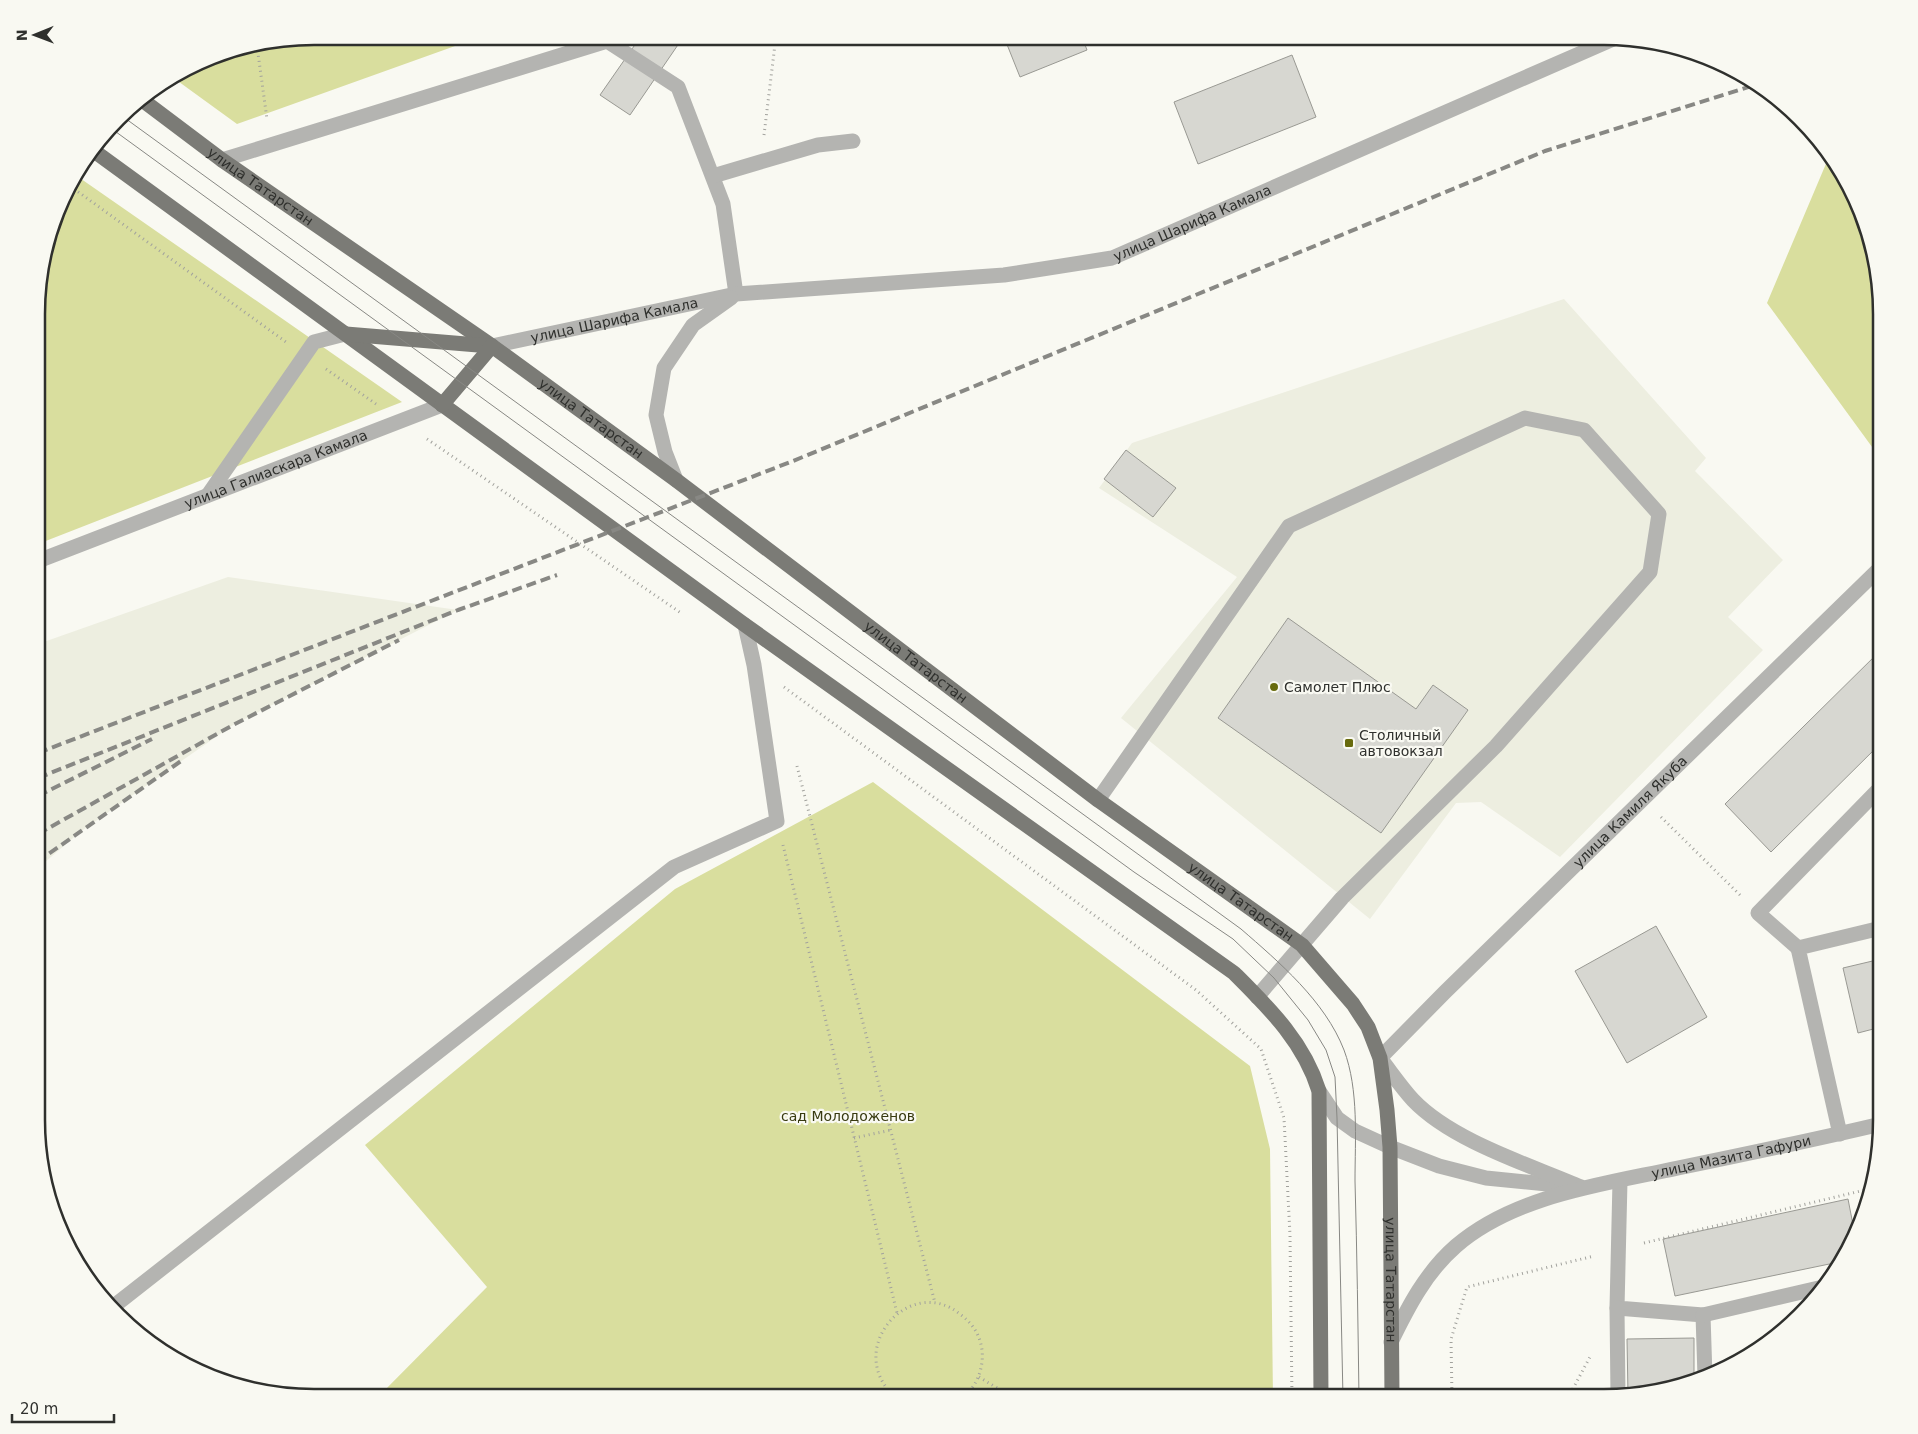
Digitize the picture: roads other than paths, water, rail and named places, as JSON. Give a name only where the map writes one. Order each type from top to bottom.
[{"type":"main road","name":"улица Татарстан","points":[[147,104],[222,160],[492,346],[676,480],[1098,800],[1302,945],[1354,1004],[1368,1027],[1380,1058],[1390,1147],[1392,1389]]},
{"type":"main road","points":[[98,154],[746,625],[1234,972],[1279,1020],[1295,1041],[1314,1073],[1319,1091],[1321,1389]]},
{"type":"main road","points":[[345,334],[492,346]]},
{"type":"main road","name":"улица Галиаскара Камала","points":[[442,405],[492,346]]},
{"type":"street","points":[[222,160],[592,45]]},
{"type":"street","points":[[615,45],[678,87],[723,204],[736,294]]},
{"type":"street","name":"улица Шарифа Камала","points":[[492,346],[736,294],[1004,275],[1112,258],[1600,45]]},
{"type":"street","points":[[712,176],[818,145],[853,141]]},
{"type":"street","name":"улица Шарифа Камала","points":[[676,480],[656,415],[664,368],[693,325],[736,294]]},
{"type":"street","points":[[208,495],[314,342],[345,334]]},
{"type":"street","name":"улица Галиаскара Камала","points":[[45,558],[442,405]]},
{"type":"street","points":[[1098,800],[1289,526],[1525,418],[1584,430],[1659,514],[1650,572],[1496,746],[1342,898],[1258,997]]},
{"type":"street","name":"улица Камиля Якуба","points":[[1380,1058],[1444,992],[1873,575]]},
{"type":"street","points":[[118,1303],[674,867],[777,821],[754,665],[746,625]]},
{"type":"street","points":[[1840,1134],[1798,948],[1758,913],[1873,796]]},
{"type":"street","points":[[1798,948],[1873,930]]},
{"type":"street","points":[[1380,1058],[1414,1101],[1446,1126],[1487,1147],[1582,1187]]},
{"type":"street","name":"улица Мазита Гафури","points":[[1319,1091],[1337,1118],[1354,1131],[1439,1166],[1486,1178],[1582,1187]]},
{"type":"street","name":"улица Мазита Гафури","points":[[1391,1342],[1410,1303],[1436,1267],[1456,1246],[1480,1228],[1502,1216],[1582,1187],[1620,1181],[1873,1126]]},
{"type":"street","points":[[1618,1388],[1617,1308],[1620,1181]]},
{"type":"street","points":[[1617,1308],[1703,1315],[1812,1289]]},
{"type":"street","points":[[1703,1315],[1705,1370]]},
{"type":"tram line","points":[[128,120],[1241,929],[1300,984],[1336,1032],[1349,1065],[1352,1081],[1355,1115],[1359,1389]]},
{"type":"tram line","points":[[116,132],[1134,872],[1233,939],[1274,978],[1308,1020],[1326,1050],[1335,1077],[1343,1389]]},
{"type":"railway","points":[[45,750],[793,461],[1545,151],[1749,87]]},
{"type":"railway","points":[[45,775],[458,610],[557,575]]},
{"type":"railway","points":[[45,830],[233,725],[399,640]]},
{"type":"railway","points":[[45,792],[152,739]]},
{"type":"railway","points":[[45,856],[181,761]]},
{"type":"place","name":"Самолет Плюс","points":[[1274,687]]},
{"type":"place","name":"Столичный автовокзал","points":[[1349,743]]},
{"type":"park label","name":"сад Молодоженов","points":[[848,1116]]}]
